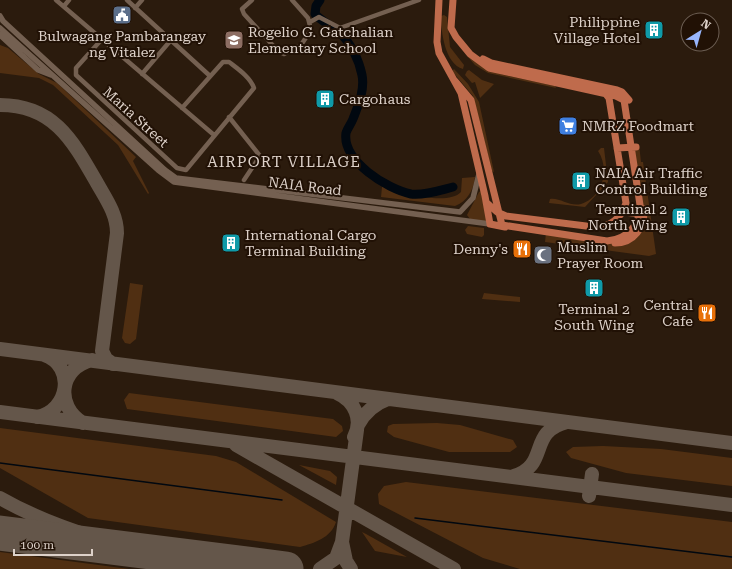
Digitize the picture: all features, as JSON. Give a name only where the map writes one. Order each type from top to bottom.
[{"type":"main road","name":"NAIA Road","points":[[439,0],[437,42],[442,60],[455,80],[465,107],[487,204],[490,224]]},
{"type":"main road","points":[[453,0],[451,28],[456,37],[470,54],[489,68],[616,96],[624,100],[640,205],[638,221],[628,233],[616,240],[607,241],[502,224],[471,100],[455,80]]},
{"type":"main road","points":[[438,11],[452,11]]},
{"type":"main road","points":[[470,54],[491,63],[622,92],[628,98],[630,104],[644,214],[641,227],[628,241],[616,243],[490,224]]},
{"type":"main road","points":[[487,204],[497,212],[506,216],[594,227],[602,227],[612,224],[623,212],[626,203],[609,98],[600,86]]},
{"type":"main road","points":[[617,148],[636,147]]},
{"type":"main road","points":[[623,212],[644,214]]},
{"type":"main road","points":[[490,224],[506,216]]},
{"type":"main road","points":[[534,231],[535,220]]},
{"type":"main road","points":[[586,239],[594,227]]},
{"type":"street","points":[[56,0],[64,6],[142,74],[182,108],[214,135],[254,88],[252,82],[229,62],[223,62],[182,108]]},
{"type":"street","points":[[64,6],[69,0]]},
{"type":"street","points":[[126,0],[210,76]]},
{"type":"street","points":[[135,8],[142,0]]},
{"type":"street","points":[[252,0],[242,9],[278,51],[287,54],[301,45],[310,35],[311,30],[310,22],[292,0]]},
{"type":"street","points":[[310,22],[318,17],[340,28],[419,0]]},
{"type":"street","name":"NAIA Road","points":[[0,16],[3,21],[58,73],[165,170],[176,178],[460,212],[473,198],[478,182],[479,170]]},
{"type":"street","name":"NAIA Road","points":[[0,28],[158,170],[174,182],[490,224]]},
{"type":"street","points":[[0,35],[38,70],[54,76]]},
{"type":"street","name":"Maria Street","points":[[102,39],[76,68],[76,75],[177,168],[186,170],[214,135]]},
{"type":"street","points":[[142,74],[171,40]]},
{"type":"street","points":[[229,118],[260,156],[244,180]]},
{"type":"shaded area","points":[[444,15],[447,17],[450,47],[464,65],[463,69],[452,61],[445,47],[441,23],[441,16]]},
{"type":"shaded area","points":[[0,45],[8,48],[39,74],[57,83],[136,157],[133,161],[149,193],[148,194],[118,145],[53,85],[39,78],[0,73]]},
{"type":"shaded area","points":[[467,56],[500,74],[555,86],[556,88],[488,73],[475,65]]},
{"type":"shaded area","points":[[454,69],[468,84],[479,102],[494,172],[492,171],[473,96],[452,71]]},
{"type":"shaded area","points":[[469,70],[482,80],[494,84],[480,98],[475,82],[472,83],[465,75]]},
{"type":"shaded area","points":[[639,144],[641,162],[643,162],[656,254],[649,256],[545,242],[546,233],[610,241],[638,223],[632,145]]},
{"type":"shaded area","points":[[601,148],[604,148],[608,182],[585,207],[549,203],[550,199],[557,199],[577,205],[589,200],[595,195],[602,182],[604,174],[602,158],[598,151]]},
{"type":"shaded area","points":[[475,177],[469,194],[463,201],[455,206],[381,197],[382,187],[384,186],[412,195],[446,198],[455,196],[461,192],[462,178]]},
{"type":"shaded area","points":[[481,191],[487,222],[470,219],[467,215],[479,192]]},
{"type":"shaded area","points":[[468,226],[484,228],[484,235],[482,237],[467,234],[465,230]]},
{"type":"shaded area","points":[[130,283],[143,285],[136,339],[130,344],[125,343],[122,338]]},
{"type":"shaded area","points":[[484,293],[520,297],[520,302],[482,299]]},
{"type":"shaded area","points":[[129,393],[333,419],[342,426],[343,431],[336,437],[127,409],[124,400]]},
{"type":"shaded area","points":[[437,423],[460,425],[513,440],[517,447],[510,452],[449,452],[394,437],[387,432],[388,426],[393,424]]},
{"type":"shaded area","points":[[0,428],[216,456],[236,462],[336,522],[334,528],[326,536],[316,542],[300,547],[88,518],[0,468]]},
{"type":"shaded area","points":[[603,446],[661,449],[732,458],[732,486],[626,473],[571,458],[566,452],[573,447]]},
{"type":"shaded area","points":[[299,465],[330,471],[337,477],[336,485]]},
{"type":"shaded area","points":[[406,482],[732,522],[732,569],[520,569],[483,558],[379,504],[378,494],[384,486]]},
{"type":"shaded area","points":[[362,532],[366,534],[407,557],[375,551]]},
{"type":"shaded area","points":[[0,552],[129,569],[0,569]]},
{"type":"waterway","points":[[320,0],[316,6],[315,14],[339,32],[351,46],[357,58],[362,75],[363,86],[357,109],[346,133],[347,143],[351,154],[368,172],[379,180],[401,191],[411,194],[421,194],[453,187]]},
{"type":"waterway","points":[[0,463],[282,500]]},
{"type":"waterway","points":[[415,518],[732,557]]},
{"type":"taxiway","points":[[0,105],[19,107],[35,111],[60,128],[79,153],[113,213],[117,226],[117,233],[102,351],[106,359],[113,364]]},
{"type":"taxiway","points":[[0,349],[732,443]]},
{"type":"taxiway","points":[[37,417],[48,413],[56,406],[62,398],[64,388],[64,378],[61,368],[54,361],[44,355]]},
{"type":"taxiway","points":[[83,423],[74,416],[68,407],[65,398],[65,388],[67,379],[73,371],[81,364],[92,360]]},
{"type":"taxiway","points":[[337,393],[349,401],[356,412],[358,424],[354,437]]},
{"type":"taxiway","points":[[358,425],[370,409],[378,403],[388,399]]},
{"type":"taxiway","points":[[0,412],[732,505]]},
{"type":"taxiway","points":[[514,476],[525,471],[532,464],[547,433],[555,427],[567,422]]},
{"type":"taxiway","points":[[342,542],[357,430]]},
{"type":"taxiway","points":[[236,445],[454,569]]},
{"type":"taxiway","points":[[589,496],[592,474]]},
{"type":"taxiway","points":[[0,498],[30,514],[77,532],[126,548]]},
{"type":"taxiway","points":[[320,569],[336,558],[342,542],[346,561],[351,569]]},
{"type":"runway","points":[[0,533],[286,569]]},
{"type":"place","name":"Bulwagang Pambarangay ng Vitalez","points":[[122,15]]},
{"type":"place","name":"Philippine Village Hotel","points":[[654,30]]},
{"type":"place","name":"Rogelio G. Gatchalian Elementary School","points":[[234,40]]},
{"type":"place","name":"Cargohaus","points":[[325,99]]},
{"type":"place","name":"NMRZ Foodmart","points":[[568,126]]},
{"type":"place","name":"NAIA Air Traffic Control Building","points":[[581,181]]},
{"type":"place","name":"Terminal 2 North Wing","points":[[681,217]]},
{"type":"place","name":"International Cargo Terminal Building","points":[[231,243]]},
{"type":"place","name":"Denny's","points":[[522,249]]},
{"type":"place","name":"Muslim Prayer Room","points":[[543,255]]},
{"type":"place","name":"Terminal 2 South Wing","points":[[594,288]]},
{"type":"place","name":"Central Cafe","points":[[707,313]]},
{"type":"district","name":"AIRPORT VILLAGE","points":[[284,162]]}]
